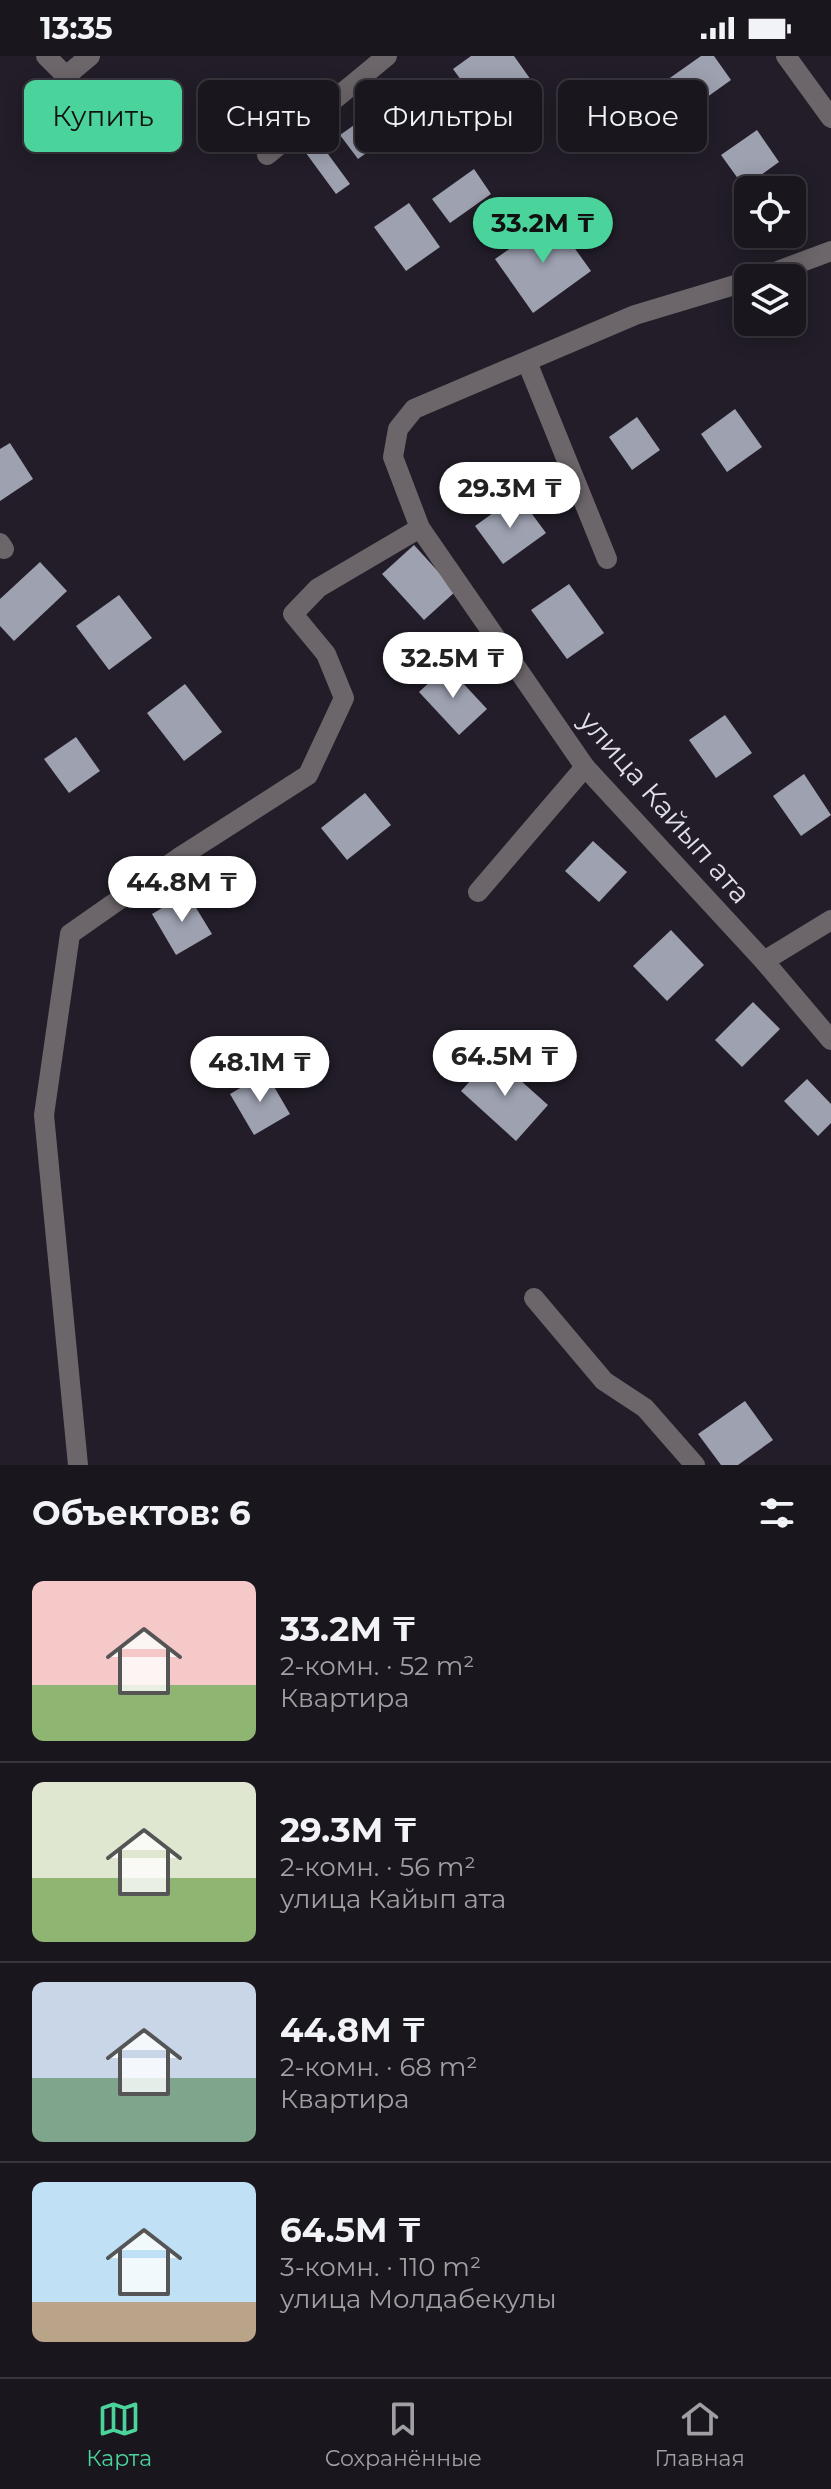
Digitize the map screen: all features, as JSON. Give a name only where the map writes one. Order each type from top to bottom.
[{"type":"street","points":[[46,56],[66,76],[90,56]]},
{"type":"street","points":[[267,155],[387,56]]},
{"type":"street","points":[[786,56],[831,118]]},
{"type":"street","points":[[796,264],[831,251]]},
{"type":"street","points":[[607,559],[527,362],[635,315],[734,285]]},
{"type":"street","name":"улица Кайып ата","points":[[527,362],[414,409],[398,429],[393,457],[420,528],[585,767],[764,961],[831,1040]]},
{"type":"street","points":[[78,1465],[44,1115],[70,934],[180,857],[308,775],[344,698],[326,654],[293,614],[318,588],[420,528]]},
{"type":"street","points":[[478,892],[585,767]]},
{"type":"street","points":[[764,961],[831,920]]},
{"type":"street","points":[[534,1298],[604,1381],[645,1408],[695,1465]]},
{"type":"building","points":[[471,56],[514,56],[531,80],[461,80],[453,69]]},
{"type":"building","points":[[701,56],[714,56],[731,80],[707,97],[707,80],[667,80]]},
{"type":"building","points":[[355,124],[355,152],[368,152],[358,159],[340,135]]},
{"type":"building","points":[[757,130],[779,162],[759,176],[736,176],[721,155]]},
{"type":"building","points":[[305,152],[327,152],[350,184],[336,194]]},
{"type":"building","points":[[474,169],[491,194],[450,223],[432,199]]},
{"type":"building","points":[[409,203],[440,247],[406,271],[374,227]]},
{"type":"building","points":[[553,218],[591,271],[533,313],[495,259]]},
{"type":"building","points":[[735,409],[762,447],[727,472],[701,434]]},
{"type":"building","points":[[637,417],[660,450],[632,470],[609,437]]},
{"type":"building","points":[[10,443],[33,479],[0,501],[0,449]]},
{"type":"building","points":[[518,495],[546,533],[503,564],[475,526]]},
{"type":"building","points":[[414,545],[456,591],[424,620],[382,574]]},
{"type":"building","points":[[40,562],[67,591],[14,641],[0,626],[0,599]]},
{"type":"building","points":[[569,584],[604,633],[567,659],[531,610]]},
{"type":"building","points":[[119,595],[152,638],[109,670],[76,626]]},
{"type":"building","points":[[447,666],[487,709],[459,735],[419,692]]},
{"type":"building","points":[[185,684],[222,732],[184,761],[147,713]]},
{"type":"building","points":[[725,715],[752,753],[716,778],[689,740]]},
{"type":"building","points":[[76,737],[100,771],[69,793],[44,759]]},
{"type":"building","points":[[804,774],[831,815],[801,836],[773,796]]},
{"type":"building","points":[[365,793],[391,825],[347,860],[321,828]]},
{"type":"building","points":[[593,841],[627,872],[599,902],[565,871]]},
{"type":"building","points":[[187,893],[212,934],[176,955],[152,914]]},
{"type":"building","points":[[671,930],[704,965],[667,1001],[633,966]]},
{"type":"building","points":[[753,1002],[780,1029],[742,1067],[715,1040]]},
{"type":"building","points":[[493,1056],[548,1105],[516,1141],[461,1091]]},
{"type":"building","points":[[266,1073],[290,1114],[254,1135],[230,1094]]},
{"type":"building","points":[[807,1079],[831,1104],[831,1123],[818,1136],[784,1101]]},
{"type":"building","points":[[745,1401],[773,1440],[738,1465],[721,1465],[698,1434]]}]
